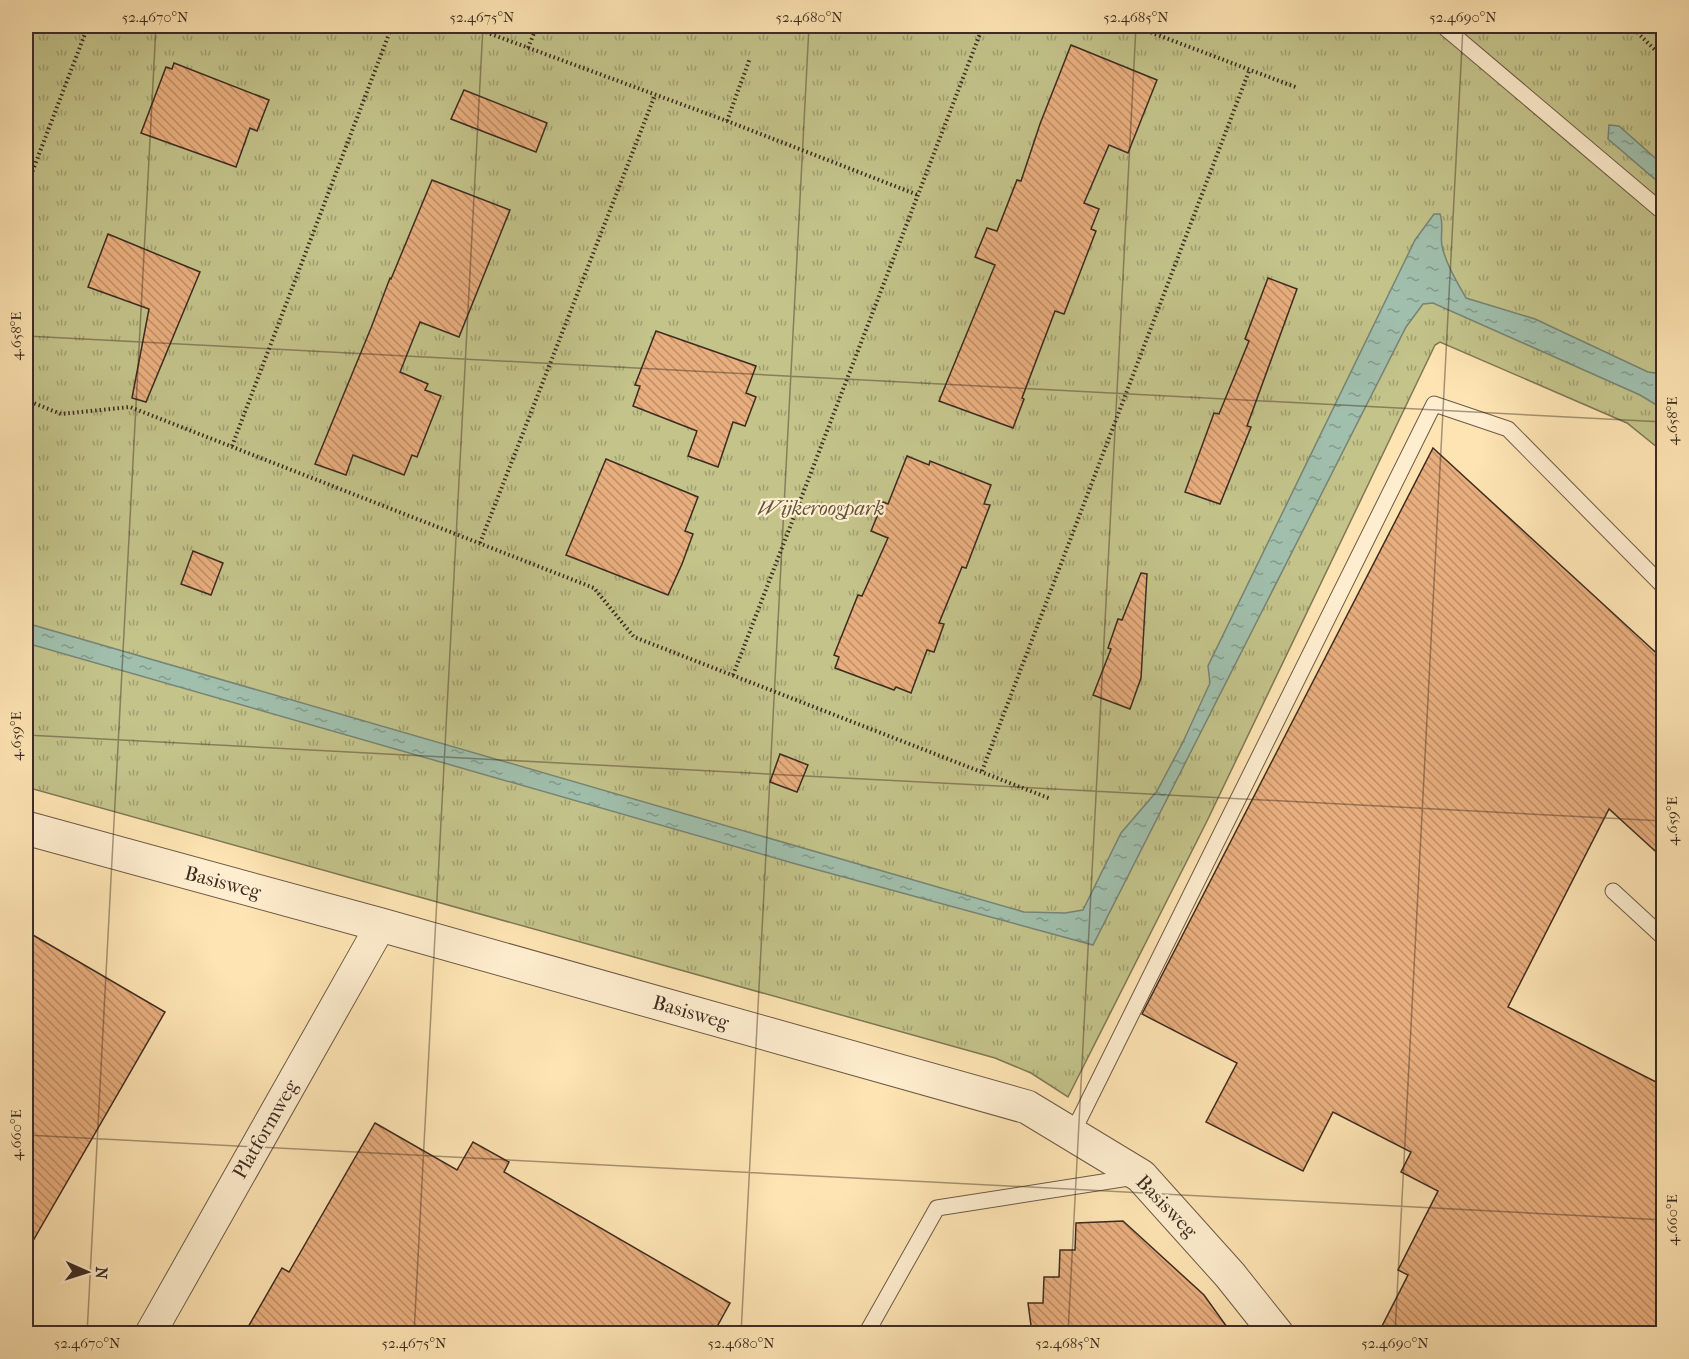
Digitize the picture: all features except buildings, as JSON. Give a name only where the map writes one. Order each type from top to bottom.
[{"type":"street","name":"Basisweg","points":[[26,828],[381,925],[1027,1107],[1142,1176],[1230,1275],[1277,1334]]},
{"type":"street","name":"Platformweg","points":[[150,1334],[381,925]]},
{"type":"lane","points":[[1443,26],[1664,213]]},
{"type":"lane","points":[[1072,1134],[1434,405],[1508,429],[1664,587]]},
{"type":"lane","points":[[1613,891],[1664,938]]},
{"type":"lane","points":[[866,1334],[937,1208],[1142,1176]]},
{"type":"path","points":[[26,188],[88,26]]},
{"type":"path","points":[[232,447],[392,26]]},
{"type":"path","points":[[469,26],[727,121],[918,195]]},
{"type":"path","points":[[528,48],[537,26]]},
{"type":"path","points":[[733,675],[983,26]]},
{"type":"path","points":[[1134,26],[1298,88]]},
{"type":"path","points":[[1631,26],[1664,59]]},
{"type":"path","points":[[727,121],[750,58]]},
{"type":"path","points":[[982,771],[1249,71]]},
{"type":"path","points":[[480,543],[655,95]]},
{"type":"path","points":[[26,400],[61,414],[130,407],[480,543],[594,588],[634,637],[1052,799]]},
{"type":"green space","name":"Wijkeroogpark","points":[[26,26],[1663,26],[1663,452],[1627,423],[1440,342],[1435,345],[1207,821],[1068,1097],[1031,1073],[995,1058],[26,787]]},
{"type":"water","points":[[1609,125],[1619,126],[1663,165],[1663,186],[1608,139]]},
{"type":"water","points":[[1434,214],[1440,214],[1444,253],[1466,298],[1535,319],[1648,372],[1663,374],[1663,409],[1640,395],[1433,303],[1423,304],[1406,327],[1093,945],[796,864],[26,643],[26,623],[1024,912],[1065,913],[1083,910],[1121,833],[1157,791],[1183,742],[1210,683],[1208,666],[1415,240]]}]
